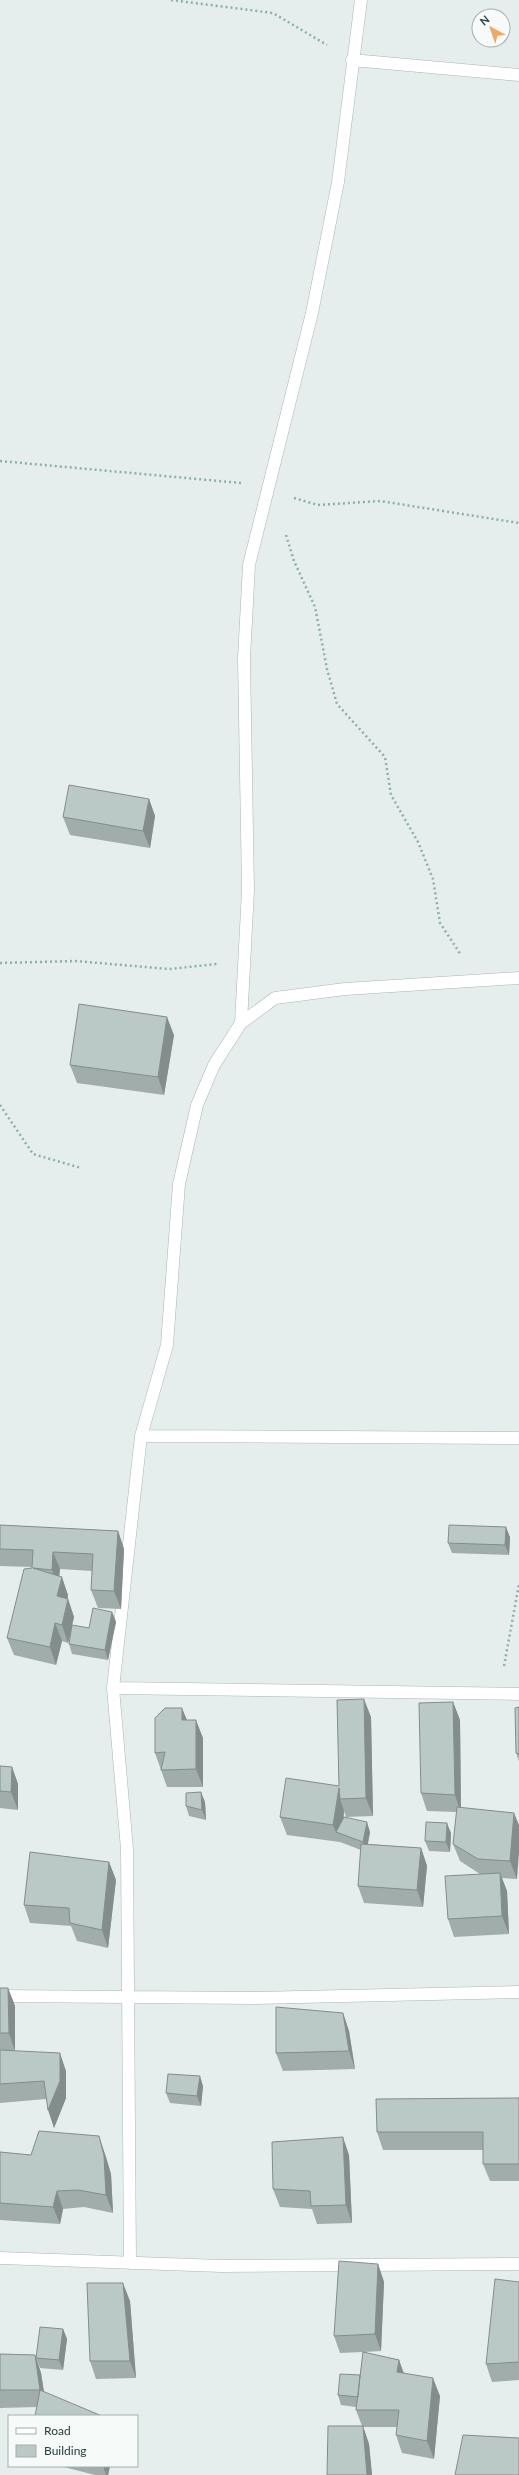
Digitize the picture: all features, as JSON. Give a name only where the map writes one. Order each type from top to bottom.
[{"type":"street","points":[[241,1023],[248,890],[244,658],[248,565],[270,485],[312,313],[338,182],[352,60],[361,0]]},
{"type":"street","points":[[352,60],[519,75]]},
{"type":"street","points":[[130,2263],[126,1997],[127,1849],[113,1688],[141,1436],[167,1345],[179,1184],[197,1105],[214,1065],[241,1023],[275,998],[345,989],[519,978]]},
{"type":"street","points":[[141,1436],[519,1438]]},
{"type":"street","points":[[113,1688],[519,1694]]},
{"type":"street","points":[[0,1996],[255,1998],[519,1992]]},
{"type":"street","points":[[0,2258],[221,2266],[519,2264]]},
{"type":"path","points":[[171,0],[273,13],[352,60]]},
{"type":"path","points":[[285,533],[294,561],[315,607],[327,669],[336,704],[386,757],[391,795],[418,842],[433,879],[440,923],[478,980]]},
{"type":"path","points":[[0,963],[75,961],[169,969],[244,961]]},
{"type":"path","points":[[0,1105],[33,1154],[81,1168]]},
{"type":"path","points":[[498,1694],[519,1584]]},
{"type":"building","points":[[69,785],[149,799],[143,831],[63,817]]},
{"type":"building","points":[[79,1004],[167,1017],[158,1077],[70,1065]]},
{"type":"building","points":[[0,1525],[118,1531],[114,1591],[91,1590],[93,1554],[53,1552],[52,1570],[33,1568],[62,1577],[57,1596],[68,1599],[62,1625],[55,1623],[50,1647],[7,1638],[24,1569],[32,1568],[33,1550],[0,1549]]},
{"type":"building","points":[[449,1525],[506,1527],[505,1545],[448,1543]]},
{"type":"building","points":[[93,1608],[112,1612],[105,1650],[69,1644],[72,1625],[89,1628]]},
{"type":"building","points":[[364,1699],[366,1798],[340,1799],[339,1788],[333,1825],[280,1817],[286,1778],[339,1786],[337,1700]]},
{"type":"building","points":[[453,1702],[455,1795],[421,1793],[419,1703]]},
{"type":"building","points":[[519,1707],[519,1754],[516,1753],[515,1708]]},
{"type":"building","points":[[165,1708],[182,1708],[182,1720],[196,1720],[196,1769],[161,1770],[165,1752],[155,1753],[155,1718]]},
{"type":"building","points":[[0,1766],[12,1767],[11,1792],[0,1791]]},
{"type":"building","points":[[201,1792],[202,1810],[186,1806],[186,1793]]},
{"type":"building","points":[[457,1807],[514,1813],[510,1861],[478,1859],[453,1844]]},
{"type":"building","points":[[344,1817],[367,1822],[363,1842],[336,1832]]},
{"type":"building","points":[[426,1822],[447,1823],[446,1842],[425,1841]]},
{"type":"building","points":[[361,1844],[421,1848],[417,1890],[358,1886]]},
{"type":"building","points":[[30,1852],[109,1862],[102,1930],[70,1923],[69,1908],[24,1905]]},
{"type":"building","points":[[500,1873],[502,1916],[448,1919],[445,1876]]},
{"type":"building","points":[[0,1988],[8,1988],[9,2033],[0,2033]]},
{"type":"building","points":[[276,2007],[343,2013],[349,2051],[276,2053]]},
{"type":"building","points":[[0,2050],[60,2053],[60,2081],[48,2110],[44,2081],[0,2084]]},
{"type":"building","points":[[168,2074],[200,2076],[197,2096],[166,2093]]},
{"type":"building","points":[[519,2098],[519,2164],[483,2164],[483,2132],[377,2132],[376,2099]]},
{"type":"building","points":[[39,2131],[99,2136],[104,2156],[106,2195],[78,2190],[57,2191],[53,2207],[0,2203],[0,2152],[31,2155]]},
{"type":"building","points":[[343,2137],[346,2205],[311,2206],[310,2191],[273,2189],[272,2142]]},
{"type":"building","points":[[339,2261],[378,2264],[375,2334],[334,2336]]},
{"type":"building","points":[[495,2279],[519,2282],[519,2362],[486,2364]]},
{"type":"building","points":[[87,2283],[123,2283],[130,2361],[90,2361]]},
{"type":"building","points":[[40,2327],[63,2329],[59,2360],[36,2358]]},
{"type":"building","points":[[363,2352],[399,2360],[397,2372],[433,2378],[427,2441],[396,2435],[399,2410],[356,2410]]},
{"type":"building","points":[[0,2354],[35,2355],[40,2390],[0,2390]]},
{"type":"building","points":[[340,2374],[360,2375],[358,2397],[338,2395]]},
{"type":"building","points":[[40,2390],[100,2415],[35,2415]]},
{"type":"building","points":[[328,2426],[363,2426],[367,2475],[327,2475]]},
{"type":"building","points":[[463,2435],[519,2438],[519,2475],[455,2475]]}]
